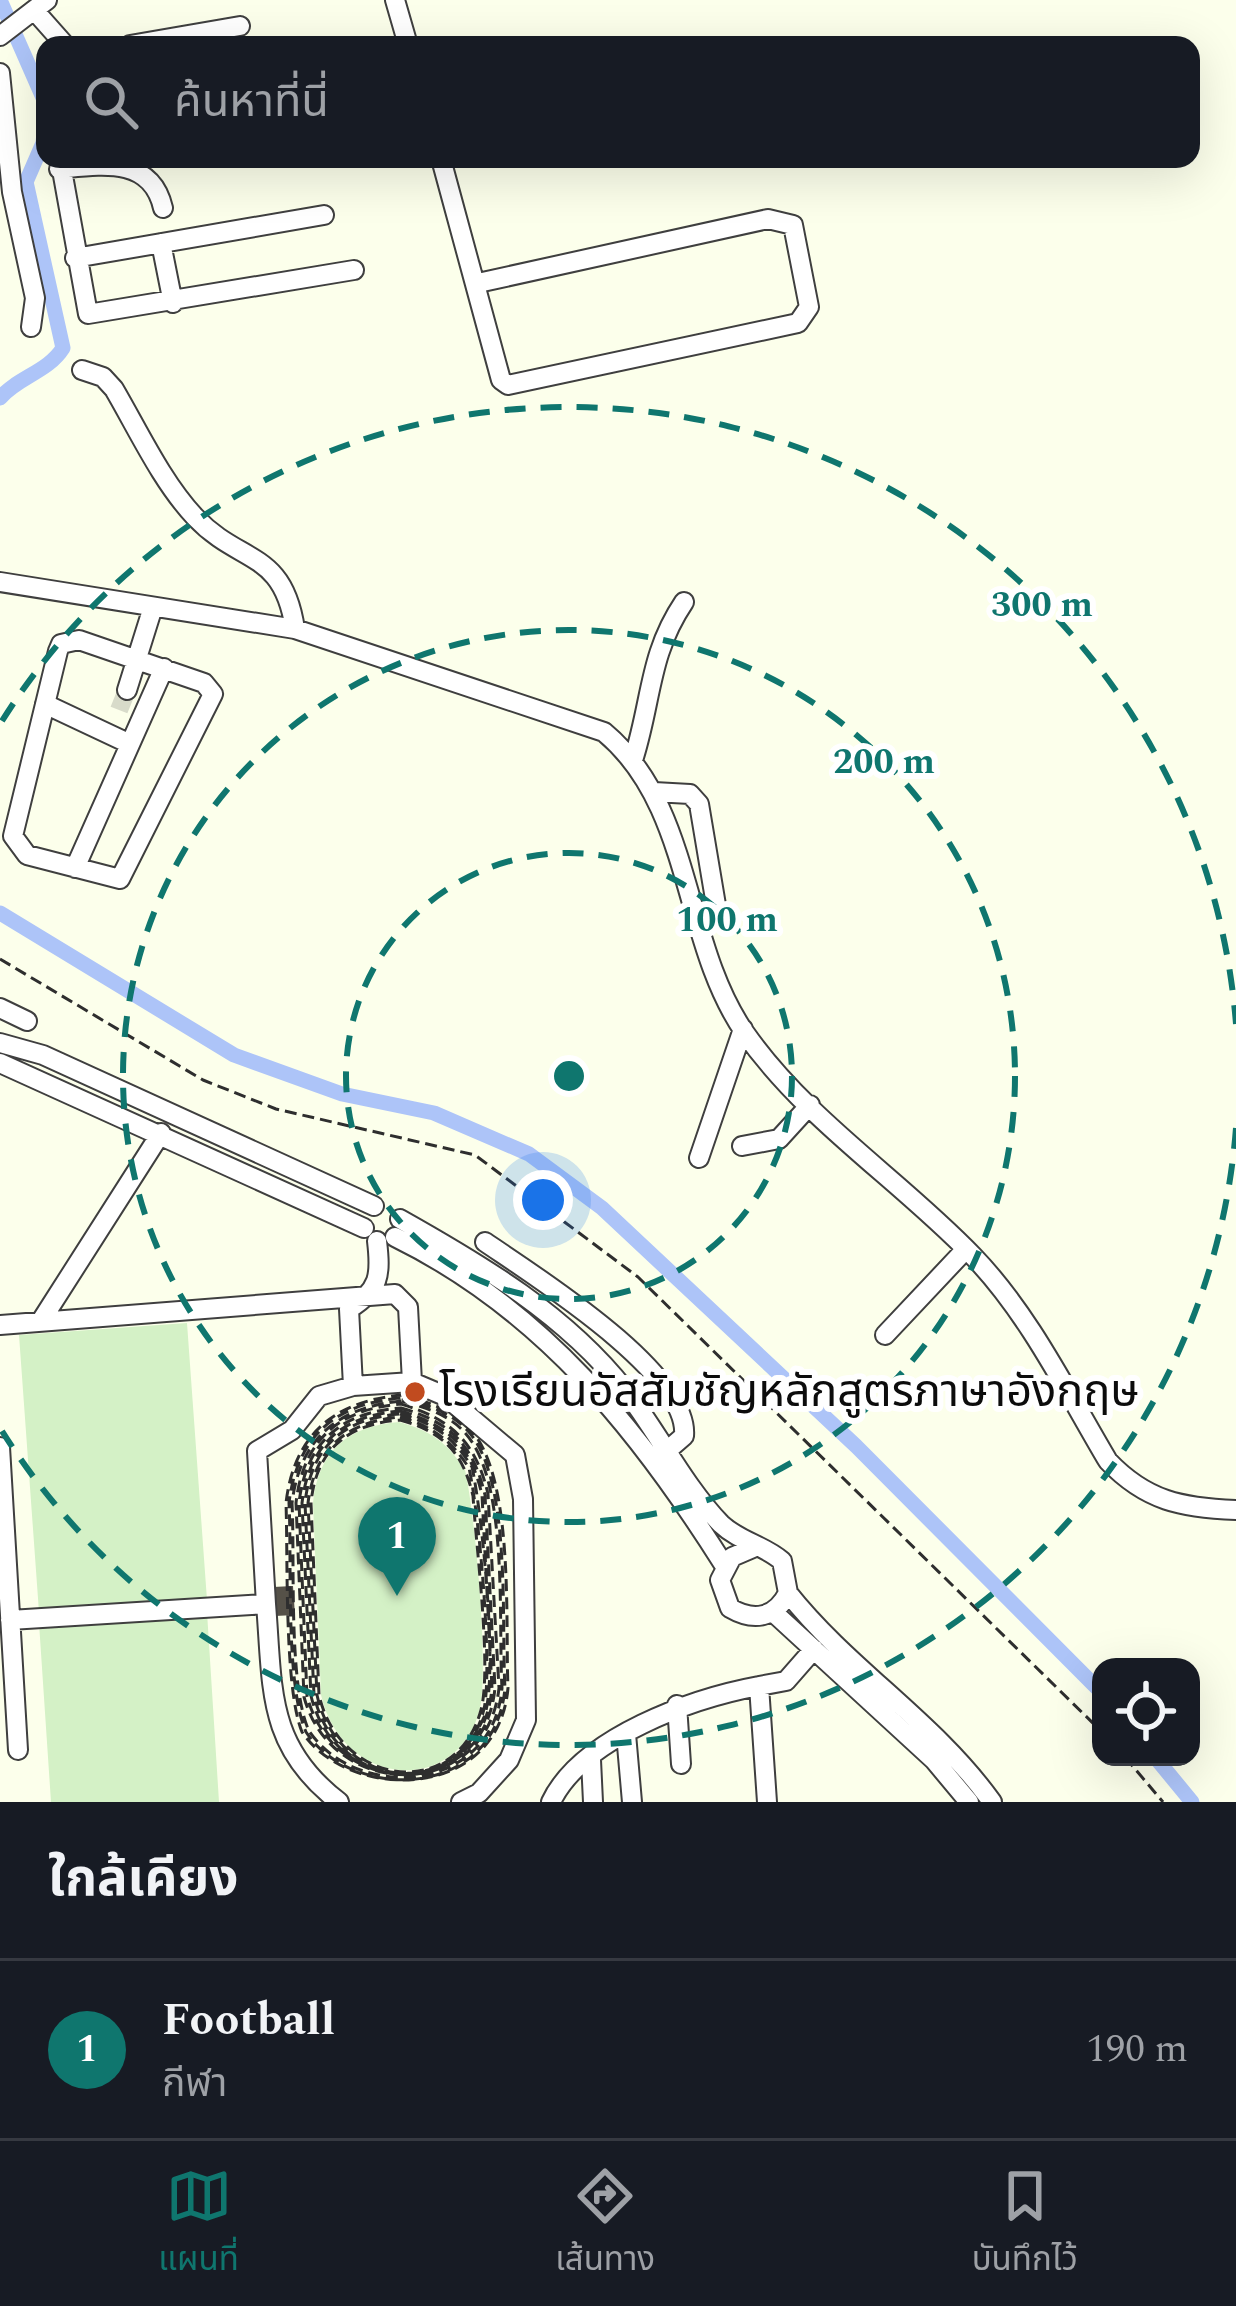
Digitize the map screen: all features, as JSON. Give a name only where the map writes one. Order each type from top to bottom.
[{"type":"street","points":[[395,0],[405,36]]},
{"type":"street","points":[[0,36],[38,4],[59,36]]},
{"type":"street","points":[[182,36],[240,26]]},
{"type":"street","points":[[0,74],[12,192],[35,298],[31,327]]},
{"type":"street","points":[[61,168],[88,314],[354,270]]},
{"type":"street","points":[[124,168],[139,171],[159,193],[163,208]]},
{"type":"street","points":[[445,168],[501,380],[508,386],[799,323],[809,307],[793,225],[784,220],[478,284]]},
{"type":"street","points":[[74,258],[324,215]]},
{"type":"street","points":[[161,243],[173,303]]},
{"type":"street","points":[[82,370],[103,377],[114,389],[191,514],[264,561],[280,579],[290,598],[295,629]]},
{"type":"street","points":[[0,582],[295,629],[585,724],[634,757],[654,792],[742,1029],[810,1105],[994,1280],[1108,1461],[1130,1485],[1163,1502],[1236,1510]]},
{"type":"street","points":[[634,757],[648,708],[652,662],[684,602]]},
{"type":"street","points":[[128,690],[153,607]]},
{"type":"street","points":[[79,640],[139,658],[204,683],[211,688],[212,701],[125,877],[27,855],[13,836],[62,644],[79,640]]},
{"type":"street","points":[[75,868],[164,668]]},
{"type":"street","points":[[45,704],[130,744]]},
{"type":"street","points":[[111,732],[119,710]]},
{"type":"street","points":[[654,792],[690,794],[699,804],[717,911]]},
{"type":"street","points":[[0,1008],[27,1022]]},
{"type":"street","points":[[699,1158],[742,1029]]},
{"type":"street","points":[[0,1042],[43,1055],[374,1206],[387,1205],[384,1244],[370,1296],[349,1309],[352,1386]]},
{"type":"street","points":[[0,1063],[161,1133],[497,1297],[578,1369],[648,1453],[724,1565]]},
{"type":"street","points":[[89,1101],[99,1081]]},
{"type":"street","points":[[742,1146],[779,1138],[810,1105]]},
{"type":"street","points":[[41,1322],[161,1133]]},
{"type":"street","points":[[374,1206],[365,1215],[384,1244],[395,1294],[407,1306],[412,1382]]},
{"type":"street","points":[[485,1241],[621,1340],[682,1414],[684,1436],[669,1449]]},
{"type":"street","points":[[384,1244],[525,1297],[585,1346],[669,1449],[716,1519],[753,1548],[782,1561],[788,1593],[816,1629],[950,1748],[992,1802]]},
{"type":"street","points":[[885,1336],[966,1249]]},
{"type":"street","points":[[525,1297],[538,1279]]},
{"type":"street","points":[[0,1325],[395,1294]]},
{"type":"street","points":[[339,1802],[307,1777],[283,1740],[266,1604],[257,1451],[292,1430],[320,1396],[352,1386],[412,1382],[446,1396],[515,1455],[523,1499],[526,1720],[509,1760],[479,1792],[460,1802]]},
{"type":"street","points":[[0,1447],[17,1750]]},
{"type":"street","points":[[753,1548],[724,1565],[720,1580],[730,1608],[758,1617],[773,1612],[788,1593]]},
{"type":"street","points":[[10,1620],[266,1604]]},
{"type":"street","points":[[773,1612],[934,1760],[969,1802]]},
{"type":"street","points":[[550,1802],[570,1776],[626,1734],[677,1705],[786,1681],[814,1648]]},
{"type":"street","points":[[759,1685],[767,1802]]},
{"type":"street","points":[[677,1705],[681,1765]]},
{"type":"street","points":[[626,1734],[632,1802]]},
{"type":"street","points":[[591,1760],[592,1802]]},
{"type":"path","points":[[337,1774],[322,1763],[302,1732],[295,1698],[290,1472],[305,1439],[332,1413],[383,1396],[402,1395],[441,1406],[470,1429],[490,1460],[498,1493],[508,1688],[506,1715],[491,1749],[479,1762]]},
{"type":"path","points":[[353,1783],[325,1761],[305,1731],[298,1698],[289,1502],[292,1473],[308,1441],[333,1416],[366,1401],[402,1398],[440,1409],[468,1431],[487,1461],[494,1493],[502,1714],[489,1747],[448,1782]]},
{"type":"path","points":[[372,1785],[327,1759],[308,1730],[301,1697],[292,1503],[296,1474],[310,1443],[335,1418],[367,1404],[401,1401],[438,1412],[466,1433],[484,1462],[491,1494],[502,1688],[500,1714],[486,1745],[462,1771],[431,1787],[410,1789]]},
{"type":"path","points":[[400,1411],[434,1420],[458,1440],[475,1466],[491,1688],[490,1711],[478,1740],[456,1763],[428,1778],[390,1781],[359,1772],[334,1752],[317,1726],[310,1696],[302,1503],[305,1476],[319,1448],[341,1426],[369,1413],[400,1411]]},
{"type":"path","points":[[1132,1766],[1163,1802]]},
{"type":"green space","points":[[187,1323],[207,1600],[39,1612],[19,1335]]},
{"type":"green space","points":[[399,1422],[437,1439],[465,1470],[477,1553],[483,1660],[480,1708],[468,1737],[449,1756],[426,1768],[401,1770],[375,1764],[352,1749],[333,1726],[321,1695],[313,1503],[321,1469],[339,1444],[365,1429]]},
{"type":"green space","points":[[207,1612],[219,1802],[51,1802],[39,1623]]},
{"type":"building","points":[[293,1586],[295,1615],[275,1616],[273,1587]]},
{"type":"waterway","points":[[0,0],[36,82]]},
{"type":"waterway","points":[[0,398],[63,348],[26,182],[36,159]]},
{"type":"waterway","points":[[0,913],[234,1055],[342,1094],[434,1113],[529,1154],[602,1208],[856,1446],[1092,1683]]},
{"type":"waterway","points":[[1162,1766],[1192,1802]]},
{"type":"tunnel","points":[[119,710],[127,690]]},
{"type":"place","name":"โรงเรียนอัสสัมชัญหลักสูตรภาษาอังกฤษ","points":[[415,1392]]},
{"type":"place","name":"Football","points":[[397,1596]]}]
